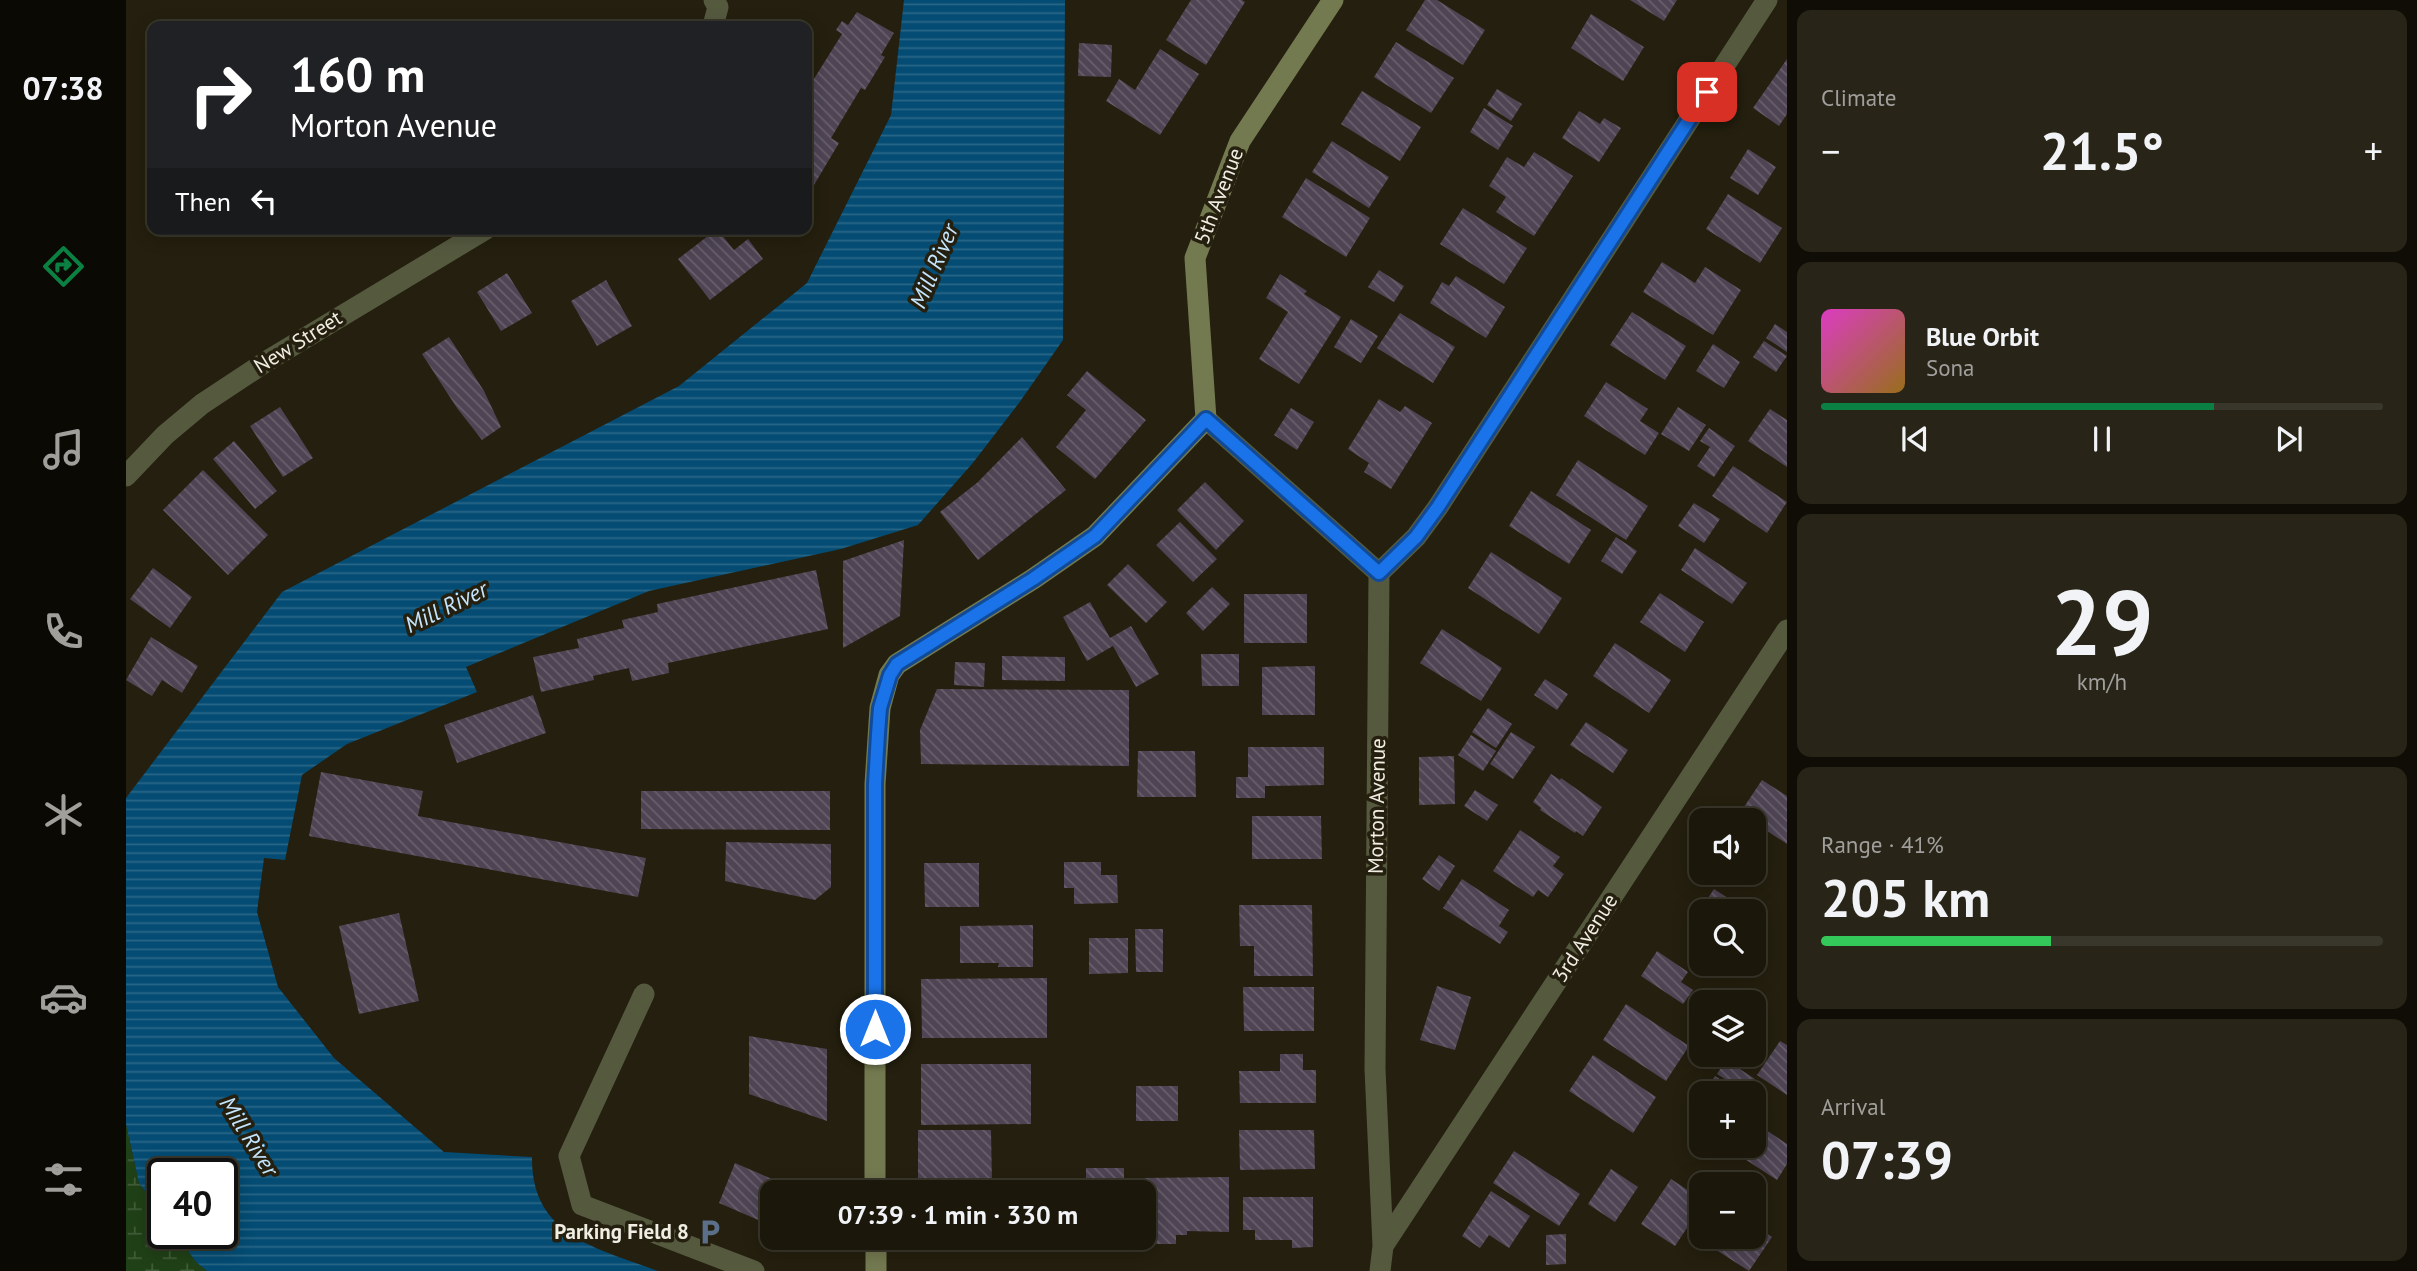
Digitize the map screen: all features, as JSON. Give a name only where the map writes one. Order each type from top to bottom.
[{"type":"street","points":[[714,21],[719,6],[715,0]]},
{"type":"street","name":"5th Avenue","points":[[1206,419],[1195,258],[1240,141],[1334,0]]},
{"type":"street","points":[[876,1180],[875,784],[880,708],[890,675],[897,664],[1033,579],[1095,536],[1206,419],[1379,573],[1416,537],[1438,507],[1767,0]]},
{"type":"street","name":"New Street","points":[[126,476],[165,435],[202,404],[267,361],[476,235]]},
{"type":"street","name":"Morton Avenue","points":[[1379,573],[1375,1069],[1383,1247],[1380,1271]]},
{"type":"street","name":"3rd Avenue","points":[[1383,1247],[1787,630]]},
{"type":"street","points":[[644,994],[569,1156],[582,1205],[754,1271]]},
{"type":"street","points":[[876,1250],[876,1271]]},
{"type":"green space","points":[[126,1124],[139,1183],[147,1194],[147,1249],[187,1249],[207,1271],[126,1271]]},
{"type":"water","name":"Mill River","points":[[904,0],[1065,0],[1063,340],[972,464],[918,525],[841,549],[649,591],[466,667],[477,692],[347,744],[302,775],[285,860],[264,858],[257,912],[278,987],[334,1058],[444,1152],[532,1157],[535,1184],[543,1205],[555,1222],[591,1246],[658,1271],[207,1271],[187,1249],[238,1249],[238,1158],[147,1158],[147,1194],[139,1183],[126,1124],[126,798],[282,592],[679,386],[807,283],[891,115]]},
{"type":"building","points":[[1191,0],[1245,2],[1206,65],[1166,40]]},
{"type":"building","points":[[1425,0],[1437,0],[1485,30],[1463,65],[1406,30]]},
{"type":"building","points":[[1630,0],[1677,0],[1664,21]]},
{"type":"building","points":[[857,12],[894,33],[881,55],[885,57],[865,90],[861,88],[831,138],[839,143],[812,188],[812,82],[842,34],[836,30],[842,21],[848,25]]},
{"type":"building","points":[[1591,14],[1644,47],[1623,81],[1571,48]]},
{"type":"building","points":[[1396,42],[1454,78],[1431,113],[1374,77]]},
{"type":"building","points":[[1079,43],[1112,45],[1111,77],[1078,76]]},
{"type":"building","points":[[1160,49],[1199,74],[1160,135],[1106,101],[1119,79],[1135,90]]},
{"type":"building","points":[[1787,59],[1787,114],[1779,126],[1753,108]]},
{"type":"building","points":[[1497,89],[1522,104],[1511,121],[1487,105]]},
{"type":"building","points":[[1362,91],[1421,127],[1400,161],[1341,124]]},
{"type":"building","points":[[1484,108],[1513,126],[1498,150],[1470,132]]},
{"type":"building","points":[[1579,111],[1600,124],[1604,118],[1621,128],[1599,162],[1562,138]]},
{"type":"building","points":[[1332,141],[1389,177],[1369,208],[1312,172]]},
{"type":"building","points":[[1748,149],[1776,167],[1758,195],[1730,178]]},
{"type":"building","points":[[1534,152],[1573,176],[1534,236],[1496,212],[1506,197],[1489,186],[1507,157],[1524,167]]},
{"type":"building","points":[[1306,178],[1370,218],[1346,257],[1282,217]]},
{"type":"building","points":[[1728,194],[1782,228],[1760,263],[1706,229]]},
{"type":"building","points":[[1463,208],[1527,248],[1504,284],[1440,244]]},
{"type":"building","points":[[709,235],[722,235],[734,250],[748,239],[763,259],[710,300],[678,259]]},
{"type":"building","points":[[1662,262],[1695,283],[1705,267],[1741,290],[1713,335],[1643,292]]},
{"type":"building","points":[[1379,270],[1404,286],[1394,302],[1368,287]]},
{"type":"building","points":[[507,273],[532,313],[501,331],[477,292]]},
{"type":"building","points":[[1280,274],[1307,291],[1304,294],[1341,317],[1299,384],[1259,359],[1288,312],[1266,298]]},
{"type":"building","points":[[1456,276],[1505,307],[1486,338],[1430,303],[1442,282],[1449,286]]},
{"type":"building","points":[[606,280],[632,326],[597,346],[571,301]]},
{"type":"building","points":[[1632,312],[1686,346],[1665,380],[1610,345]]},
{"type":"building","points":[[1400,313],[1455,347],[1433,383],[1377,348]]},
{"type":"building","points":[[1351,319],[1378,336],[1361,363],[1334,347]]},
{"type":"building","points":[[1775,324],[1787,332],[1787,352],[1766,338]]},
{"type":"building","points":[[449,337],[484,391],[501,427],[482,440],[457,408],[422,354]]},
{"type":"building","points":[[1764,341],[1787,356],[1776,372],[1753,357]]},
{"type":"building","points":[[1713,344],[1740,362],[1724,388],[1696,371]]},
{"type":"building","points":[[1087,371],[1146,420],[1095,479],[1056,447],[1086,410],[1067,395]]},
{"type":"building","points":[[1606,382],[1648,409],[1640,421],[1659,433],[1645,455],[1584,416]]},
{"type":"building","points":[[1379,399],[1400,412],[1405,406],[1432,423],[1391,489],[1364,472],[1369,463],[1348,449]]},
{"type":"building","points":[[280,407],[313,458],[283,477],[250,426]]},
{"type":"building","points":[[1678,407],[1706,425],[1689,451],[1661,434]]},
{"type":"building","points":[[1291,408],[1314,422],[1297,450],[1274,435]]},
{"type":"building","points":[[1770,409],[1787,420],[1787,467],[1748,441]]},
{"type":"building","points":[[1709,428],[1735,446],[1714,477],[1697,466],[1710,447],[1700,441]]},
{"type":"building","points":[[1022,437],[1066,490],[978,560],[940,512],[978,482]]},
{"type":"building","points":[[234,441],[277,491],[255,509],[213,459]]},
{"type":"building","points":[[1578,460],[1648,506],[1626,540],[1556,495]]},
{"type":"building","points":[[1733,466],[1787,502],[1767,533],[1712,496]]},
{"type":"building","points":[[203,470],[268,535],[228,575],[163,510]]},
{"type":"building","points":[[1205,482],[1244,521],[1216,550],[1177,510]]},
{"type":"building","points":[[1531,491],[1591,530],[1569,564],[1509,526]]},
{"type":"building","points":[[1694,503],[1720,519],[1704,543],[1678,526]]},
{"type":"building","points":[[1180,522],[1217,559],[1193,582],[1156,545]]},
{"type":"building","points":[[1616,537],[1637,551],[1622,574],[1601,561]]},
{"type":"building","points":[[904,540],[900,616],[843,648],[843,561]]},
{"type":"building","points":[[1695,548],[1747,583],[1732,604],[1681,570]]},
{"type":"building","points":[[1491,552],[1562,598],[1539,634],[1468,588]]},
{"type":"building","points":[[1128,564],[1167,602],[1146,623],[1107,585]]},
{"type":"building","points":[[153,568],[192,597],[170,628],[130,599]]},
{"type":"building","points":[[816,570],[828,629],[668,663],[669,673],[632,681],[629,668],[593,676],[594,680],[541,692],[533,657],[579,648],[577,639],[624,628],[622,620],[658,612],[657,604]]},
{"type":"building","points":[[1212,587],[1230,604],[1203,631],[1186,613]]},
{"type":"building","points":[[1660,593],[1704,622],[1685,652],[1640,622]]},
{"type":"building","points":[[1244,594],[1307,594],[1307,643],[1244,643]]},
{"type":"building","points":[[1090,602],[1110,638],[1131,626],[1159,674],[1136,687],[1113,646],[1087,661],[1063,617]]},
{"type":"building","points":[[1442,629],[1502,668],[1481,701],[1420,663]]},
{"type":"building","points":[[151,637],[198,666],[182,693],[162,680],[152,696],[126,680]]},
{"type":"building","points":[[1615,643],[1671,680],[1649,713],[1593,676]]},
{"type":"building","points":[[1201,654],[1239,654],[1239,686],[1202,686]]},
{"type":"building","points":[[1002,656],[1065,657],[1065,681],[1002,680]]},
{"type":"building","points":[[955,662],[985,663],[984,687],[954,685]]},
{"type":"building","points":[[1315,666],[1315,715],[1262,715],[1262,667]]},
{"type":"building","points":[[1545,679],[1568,694],[1557,710],[1534,695]]},
{"type":"building","points":[[937,689],[1129,690],[1129,766],[921,764],[920,730]]},
{"type":"building","points":[[533,695],[546,733],[457,763],[444,725]]},
{"type":"building","points":[[1488,708],[1512,724],[1496,748],[1472,732]]},
{"type":"building","points":[[1586,722],[1628,750],[1613,773],[1570,745]]},
{"type":"building","points":[[1511,732],[1535,747],[1513,779],[1490,764]]},
{"type":"building","points":[[1471,735],[1496,751],[1483,771],[1458,755]]},
{"type":"building","points":[[1248,747],[1324,747],[1324,785],[1265,786],[1265,798],[1236,798],[1236,777],[1248,777]]},
{"type":"building","points":[[1138,751],[1195,751],[1196,797],[1137,797]]},
{"type":"building","points":[[1454,756],[1455,804],[1419,805],[1419,757]]},
{"type":"building","points":[[321,772],[423,791],[418,816],[646,858],[638,897],[309,836]]},
{"type":"building","points":[[1551,774],[1602,807],[1583,836],[1540,810],[1533,802]]},
{"type":"building","points":[[1762,780],[1787,796],[1787,844],[1766,830],[1766,808],[1743,808]]},
{"type":"building","points":[[1475,790],[1498,805],[1487,821],[1464,806]]},
{"type":"building","points":[[641,791],[830,791],[830,830],[641,829]]},
{"type":"building","points":[[1252,816],[1321,816],[1322,859],[1252,859]]},
{"type":"building","points":[[1520,830],[1560,857],[1553,866],[1564,874],[1548,897],[1538,890],[1533,897],[1493,871]]},
{"type":"building","points":[[726,842],[831,844],[831,887],[815,900],[725,881]]},
{"type":"building","points":[[1439,855],[1455,866],[1439,891],[1422,879]]},
{"type":"building","points":[[1064,862],[1101,862],[1101,875],[1117,875],[1118,903],[1074,904],[1074,888],[1064,888]]},
{"type":"building","points":[[924,863],[979,863],[979,907],[925,907]]},
{"type":"building","points":[[1462,879],[1509,910],[1499,926],[1508,932],[1500,944],[1443,908]]},
{"type":"building","points":[[1714,889],[1729,899],[1707,899]]},
{"type":"building","points":[[1239,905],[1312,905],[1313,976],[1254,976],[1254,946],[1240,946]]},
{"type":"building","points":[[399,913],[419,1001],[359,1014],[339,926]]},
{"type":"building","points":[[1033,925],[1033,967],[998,967],[999,963],[960,963],[960,926]]},
{"type":"building","points":[[1135,929],[1163,929],[1163,972],[1136,972]]},
{"type":"building","points":[[1089,938],[1128,938],[1128,973],[1089,974]]},
{"type":"building","points":[[1657,951],[1688,972],[1681,982],[1693,990],[1689,990],[1689,996],[1683,1004],[1641,976]]},
{"type":"building","points":[[1047,978],[1047,1038],[922,1038],[921,979]]},
{"type":"building","points":[[1437,986],[1471,997],[1455,1050],[1420,1040]]},
{"type":"building","points":[[1243,987],[1314,987],[1314,1031],[1244,1031]]},
{"type":"building","points":[[1626,1004],[1689,1046],[1666,1081],[1603,1040]]},
{"type":"building","points":[[749,1036],[827,1049],[827,1121],[749,1094]]},
{"type":"building","points":[[1780,1041],[1787,1045],[1787,1095],[1757,1075],[1762,1067],[1766,1067],[1766,1062]]},
{"type":"building","points":[[1280,1054],[1303,1054],[1303,1070],[1316,1070],[1316,1103],[1240,1103],[1239,1071],[1280,1071]]},
{"type":"building","points":[[1593,1055],[1656,1097],[1633,1133],[1569,1091]]},
{"type":"building","points":[[921,1064],[1031,1064],[1031,1124],[921,1125]]},
{"type":"building","points":[[1722,1067],[1737,1067],[1755,1079],[1728,1081],[1717,1074]]},
{"type":"building","points":[[1136,1086],[1178,1086],[1178,1121],[1136,1121]]},
{"type":"building","points":[[918,1130],[991,1130],[992,1180],[918,1180]]},
{"type":"building","points":[[1239,1130],[1314,1130],[1315,1169],[1240,1170]]},
{"type":"building","points":[[1766,1130],[1787,1144],[1787,1164],[1777,1180],[1743,1158],[1766,1158]]},
{"type":"building","points":[[1514,1151],[1580,1194],[1559,1226],[1493,1183]]},
{"type":"building","points":[[735,1163],[774,1180],[760,1180],[760,1221],[719,1203]]},
{"type":"building","points":[[1086,1168],[1124,1168],[1124,1180],[1086,1180]]},
{"type":"building","points":[[1611,1169],[1638,1187],[1615,1222],[1588,1204]]},
{"type":"building","points":[[1229,1177],[1229,1232],[1187,1231],[1187,1235],[1176,1235],[1176,1244],[1156,1244],[1156,1180],[1142,1178]]},
{"type":"building","points":[[1671,1179],[1689,1191],[1689,1225],[1675,1246],[1641,1224]]},
{"type":"building","points":[[1491,1191],[1530,1216],[1509,1248],[1489,1235],[1480,1248],[1462,1236]]},
{"type":"building","points":[[1243,1197],[1313,1197],[1313,1247],[1292,1248],[1292,1240],[1255,1240],[1255,1230],[1243,1230]]},
{"type":"building","points":[[1766,1233],[1772,1237],[1766,1246]]},
{"type":"building","points":[[1566,1234],[1566,1264],[1546,1265],[1546,1235]]},
{"type":"building","points":[[1715,1249],[1764,1249],[1749,1271]]},
{"type":"place","name":"Parking Field 8","points":[[710,1232]]},
{"type":"route","points":[[875,1029],[875,784],[878,734],[880,708],[890,675],[897,664],[1033,579],[1095,536],[1206,419],[1379,573],[1416,537],[1438,507],[1707,92]]}]
